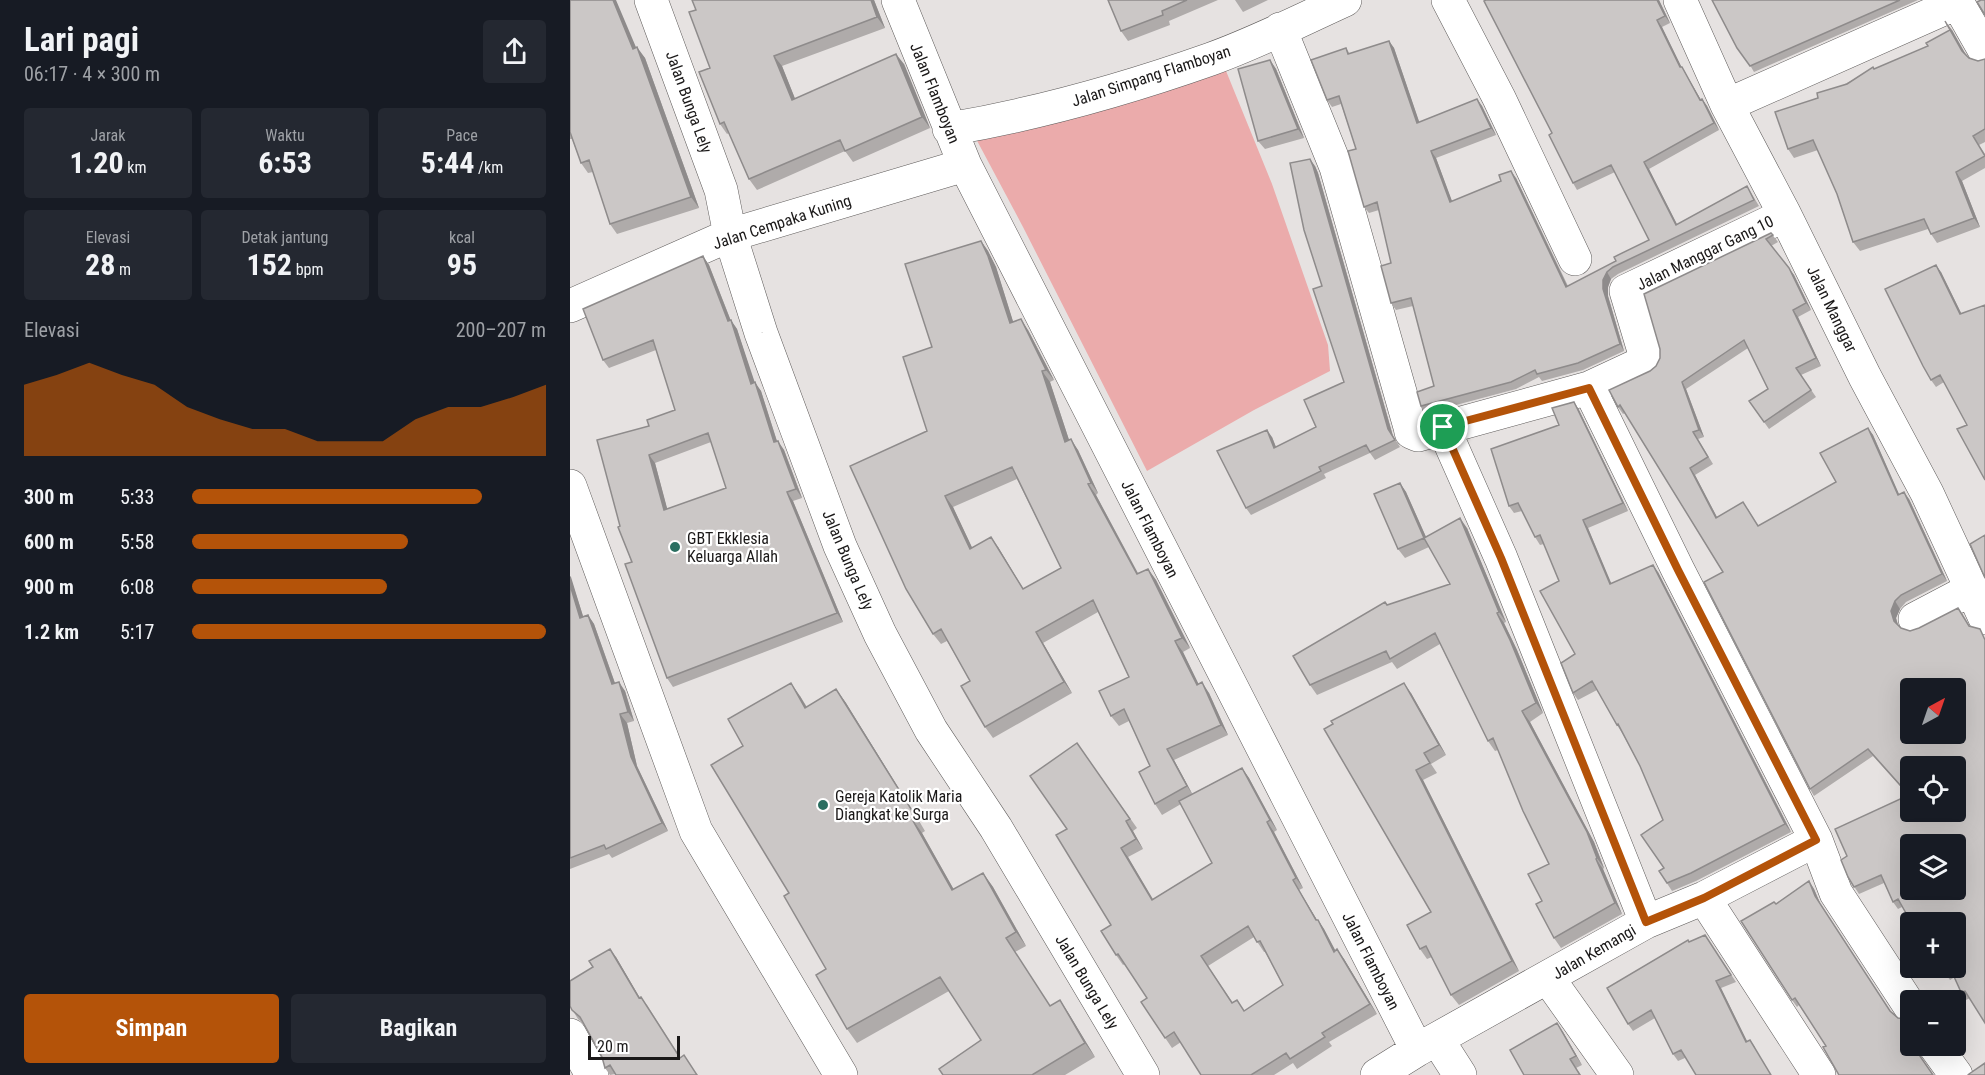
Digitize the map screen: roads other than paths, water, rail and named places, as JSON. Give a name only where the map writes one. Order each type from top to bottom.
[{"type":"street","name":"Jalan Bunga Lely","points":[[651,0],[721,190],[730,235],[761,333],[840,546],[880,634],[931,729],[996,828],[1143,1075]]},
{"type":"street","name":"Jalan Flamboyan","points":[[898,0],[965,165],[1427,1045],[1460,1075]]},
{"type":"street","name":"Jalan Simpang Flamboyan","points":[[949,129],[1004,119],[1212,59],[1345,0]]},
{"type":"street","points":[[1448,0],[1499,98],[1575,259]]},
{"type":"street","name":"Jalan Manggar","points":[[1680,0],[1727,105],[1927,494],[1978,603]]},
{"type":"street","points":[[1727,105],[1957,2],[1985,51]]},
{"type":"street","points":[[1280,29],[1336,167],[1411,432],[1418,435],[1589,388],[1678,570],[1816,840],[1836,893],[1900,991]]},
{"type":"street","name":"Jalan Cempaka Kuning","points":[[570,306],[730,235],[965,165]]},
{"type":"street","name":"Jalan Manggar Gang 10","points":[[1589,388],[1647,361],[1626,291],[1785,215]]},
{"type":"street","points":[[1443,427],[1501,558],[1646,922]]},
{"type":"street","points":[[570,486],[696,831],[841,1075]]},
{"type":"street","points":[[1915,619],[1978,603]]},
{"type":"street","name":"Jalan Kemangi","points":[[1377,1075],[1646,922],[1704,898],[1816,840]]},
{"type":"street","points":[[1704,898],[1819,1075]]},
{"type":"street","points":[[1548,978],[1617,1075]]},
{"type":"street","points":[[570,1035],[592,1075]]},
{"type":"street","points":[[1942,1056],[1956,1075]]},
{"type":"place","name":"GBT Ekklesia Keluarga Allah","points":[[675,547]]},
{"type":"place","name":"Gereja Katolik Maria Diangkat ke Surga","points":[[823,805]]}]
